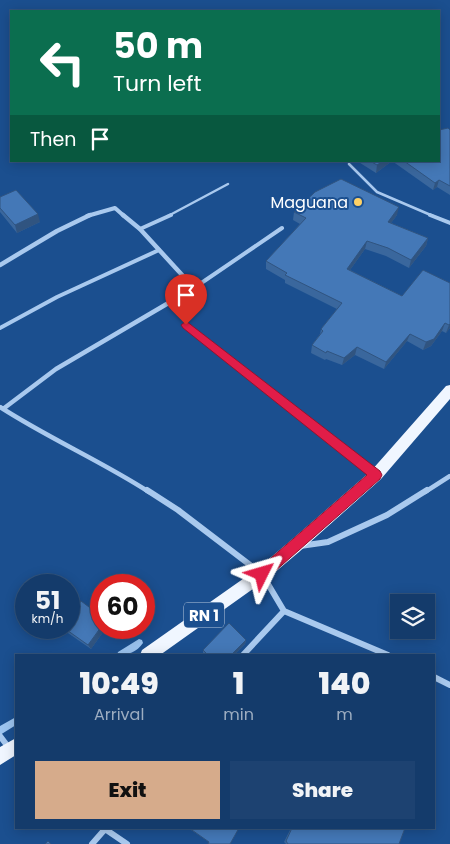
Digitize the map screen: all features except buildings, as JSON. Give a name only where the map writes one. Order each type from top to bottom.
[{"type":"main road","name":"RN 1","points":[[149,654],[262,574],[376,475],[450,390]]},
{"type":"street","points":[[0,265],[73,224],[105,209],[115,208],[140,229],[194,288],[56,369],[1,408],[29,426],[121,474],[169,505],[262,574],[284,611],[386,654]]},
{"type":"street","points":[[294,547],[328,542],[387,515],[450,476]]},
{"type":"street","points":[[244,654],[284,611]]},
{"type":"street","points":[[435,678],[450,685]]},
{"type":"street","points":[[0,736],[9,751]]},
{"type":"street","points":[[92,844],[104,829]]},
{"type":"street","points":[[106,829],[127,844]]},
{"type":"lane","points":[[349,164],[377,192],[450,223]]},
{"type":"lane","points":[[140,229],[187,208],[228,184]]},
{"type":"lane","points":[[194,288],[282,228]]},
{"type":"lane","points":[[0,328],[57,297],[159,250]]},
{"type":"lane","points":[[186,325],[376,475]]},
{"type":"waterway","points":[[122,654],[139,643]]},
{"type":"waterway","points":[[0,731],[15,722]]},
{"type":"place","name":"Maguana","points":[[358,202]]},
{"type":"route","points":[[186,325],[376,475],[262,574]]}]
